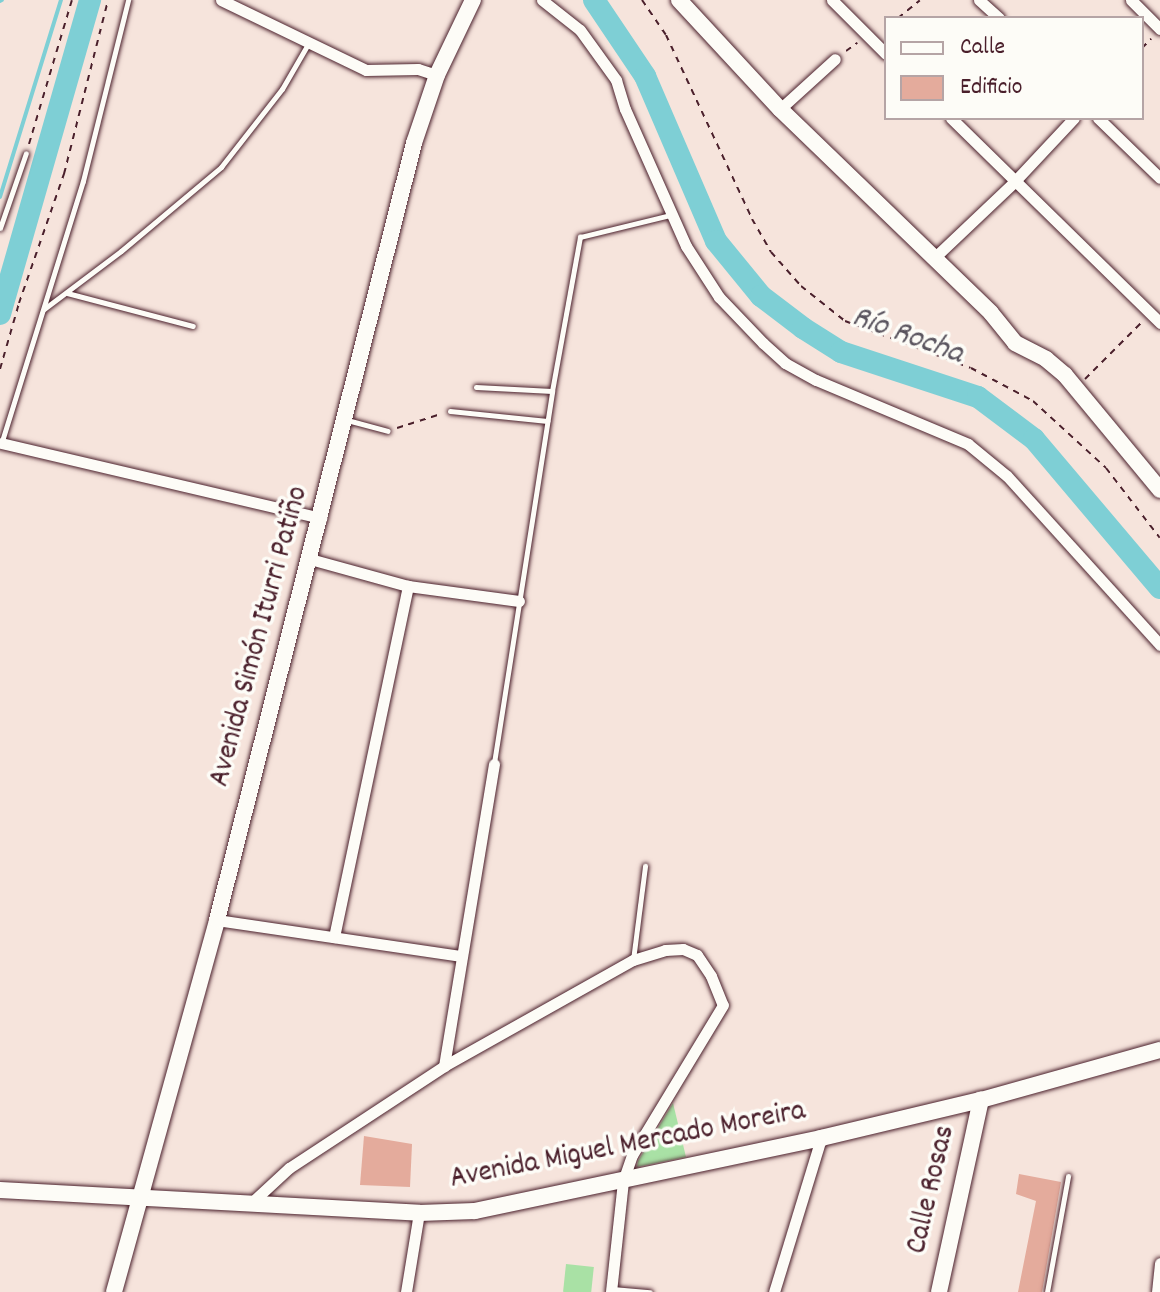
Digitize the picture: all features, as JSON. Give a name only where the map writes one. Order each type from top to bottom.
[{"type":"street","points":[[221,0],[366,70],[418,69],[437,75]]},
{"type":"street","name":"Avenida Simón Iturri Patiño","points":[[114,1292],[217,920],[414,143],[437,75],[473,0]]},
{"type":"street","points":[[542,0],[580,30],[616,80],[625,109],[686,246],[719,297],[774,353],[816,380],[968,444],[1007,476],[1160,645]]},
{"type":"street","points":[[679,0],[780,109],[991,313],[1015,343],[1046,359],[1076,388],[1160,490]]},
{"type":"street","points":[[832,0],[884,52]]},
{"type":"street","points":[[979,0],[997,16]]},
{"type":"street","points":[[1131,0],[1160,29]]},
{"type":"street","points":[[780,109],[835,59]]},
{"type":"street","points":[[953,120],[1160,323]]},
{"type":"street","points":[[934,258],[1015,181],[1072,120]]},
{"type":"street","points":[[1100,120],[1160,178]]},
{"type":"street","points":[[1,444],[321,518]]},
{"type":"street","points":[[310,559],[408,586],[519,601]]},
{"type":"street","points":[[334,937],[408,586]]},
{"type":"street","points":[[444,1066],[494,764]]},
{"type":"street","points":[[217,920],[461,956]]},
{"type":"street","points":[[250,1204],[289,1168],[444,1066],[633,960],[665,950],[683,949],[697,955],[711,976],[723,1005],[632,1155],[623,1181],[611,1290]]},
{"type":"street","name":"Avenida Miguel Mercado Moreira","points":[[0,1190],[419,1213],[475,1211],[821,1138],[981,1100],[1160,1050]]},
{"type":"street","name":"Calle Rosas","points":[[939,1292],[981,1100]]},
{"type":"street","points":[[774,1292],[821,1138]]},
{"type":"street","points":[[406,1292],[419,1213]]},
{"type":"street","points":[[1157,1292],[1160,1263]]},
{"type":"lane","points":[[1,444],[83,181],[128,0]]},
{"type":"lane","points":[[43,310],[221,167],[273,101],[308,44]]},
{"type":"lane","points":[[0,228],[26,153]]},
{"type":"lane","points":[[494,764],[547,421],[580,237],[672,214]]},
{"type":"lane","points":[[67,292],[193,326]]},
{"type":"lane","points":[[476,387],[552,391]]},
{"type":"lane","points":[[450,411],[547,421]]},
{"type":"lane","points":[[346,419],[388,431]]},
{"type":"lane","points":[[633,960],[645,866]]},
{"type":"lane","points":[[1047,1292],[1068,1176]]},
{"type":"lane","points":[[611,1290],[650,1292]]},
{"type":"path","points":[[26,153],[72,0]]},
{"type":"path","points":[[0,369],[19,303],[64,174],[108,0]]},
{"type":"path","points":[[642,0],[666,35],[747,209],[771,252],[801,286],[845,321],[971,368],[1033,401],[1106,468],[1160,538]]},
{"type":"path","points":[[900,16],[920,0]]},
{"type":"path","points":[[835,59],[867,35]]},
{"type":"path","points":[[1144,46],[1151,39]]},
{"type":"path","points":[[1076,388],[1133,334],[1150,312]]},
{"type":"path","points":[[388,431],[450,411]]},
{"type":"green space","points":[[673,1103],[686,1157],[637,1167],[638,1161]]},
{"type":"green space","points":[[566,1264],[594,1267],[591,1292],[563,1292]]},
{"type":"building","points":[[364,1136],[412,1144],[410,1187],[360,1185]]},
{"type":"building","points":[[1019,1174],[1061,1182],[1042,1292],[1018,1292],[1036,1201],[1016,1194]]},
{"type":"waterway","points":[[0,197],[61,0]]},
{"type":"waterway","points":[[0,314],[90,0]]},
{"type":"waterway","name":"Río Rocha","points":[[594,0],[645,76],[716,241],[761,296],[841,352],[978,397],[1034,439],[1160,588]]}]
